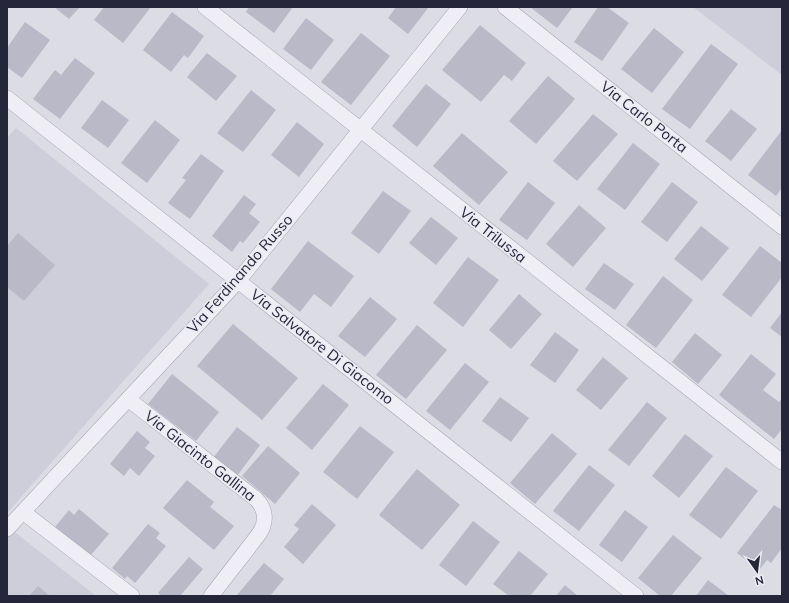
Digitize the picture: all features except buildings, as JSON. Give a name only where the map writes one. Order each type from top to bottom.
[{"type":"street","name":"Via Trilussa","points":[[205,7],[782,462]]},
{"type":"street","name":"Via Ferdinando Russo","points":[[7,530],[238,281],[460,7]]},
{"type":"street","name":"Via Carlo Porta","points":[[505,7],[782,227]]},
{"type":"street","name":"Via Salvatore Di Giacomo","points":[[7,98],[636,596]]},
{"type":"street","name":"Via Giacinto Gallina","points":[[128,400],[262,505],[265,516],[263,527],[211,596]]},
{"type":"street","points":[[24,512],[132,596]]},
{"type":"shaded area","points":[[693,7],[782,7],[782,75]]},
{"type":"shaded area","points":[[16,128],[209,284],[7,513],[7,138]]},
{"type":"shaded area","points":[[7,526],[96,596],[7,596]]}]
